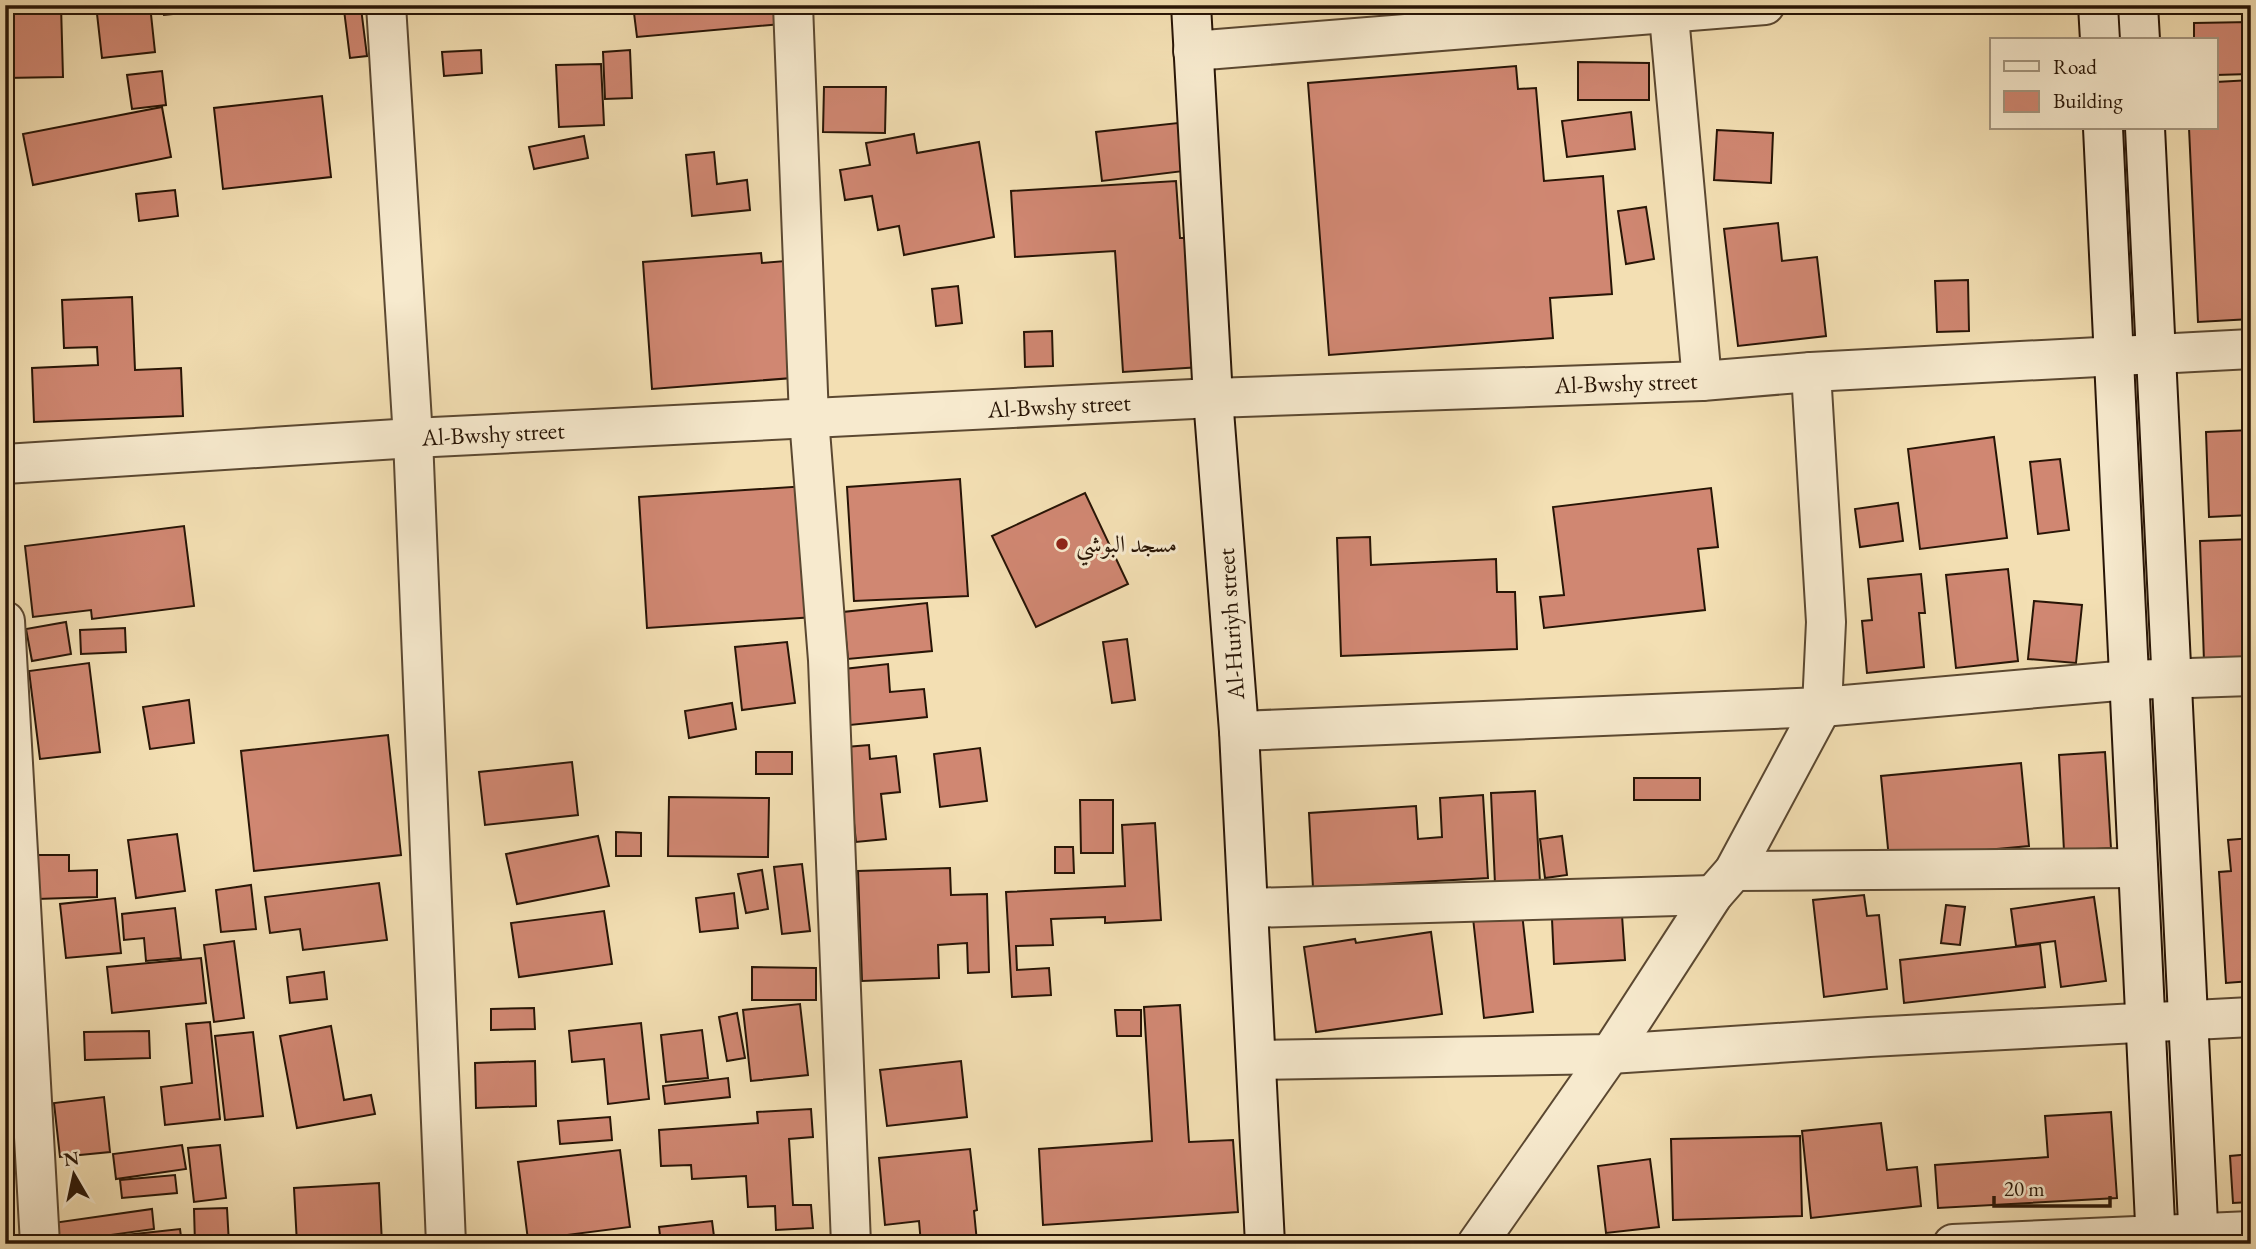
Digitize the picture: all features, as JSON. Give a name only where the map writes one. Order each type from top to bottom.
[{"type":"street","points":[[386,5],[413,438],[446,1244]]},
{"type":"street","points":[[793,5],[809,418],[828,660],[851,1244]]},
{"type":"street","name":"Al-Huriyh street","points":[[1191,5],[1213,398],[1239,731],[1265,1244]]},
{"type":"street","points":[[1193,51],[1668,9],[1765,5]]},
{"type":"street","points":[[2098,5],[2099,38]]},
{"type":"street","points":[[2138,5],[2140,38]]},
{"type":"street","points":[[1668,9],[1702,381]]},
{"type":"street","points":[[2104,130],[2156,1239]]},
{"type":"street","points":[[2145,130],[2198,1238]]},
{"type":"street","name":"Al-Bwshy street","points":[[5,464],[413,438],[1213,398],[1702,381],[1811,372],[2251,349]]},
{"type":"street","points":[[1477,1244],[1610,1054],[1723,883],[1822,707],[1826,622],[1811,372]]},
{"type":"street","points":[[5,621],[40,1244]]},
{"type":"street","points":[[1239,731],[1822,707],[2129,680],[2251,676]]},
{"type":"street","points":[[1248,908],[1723,883],[2138,868]]},
{"type":"street","points":[[1256,1060],[1610,1054],[2251,1017]]},
{"type":"street","points":[[1953,1244],[2198,1238],[2251,1231]]},
{"type":"building","points":[[5,5],[61,5],[63,77],[5,78]]},
{"type":"building","points":[[96,5],[150,5],[155,52],[102,58]]},
{"type":"building","points":[[163,5],[222,5],[222,9],[164,15]]},
{"type":"building","points":[[229,5],[283,5],[230,11]]},
{"type":"building","points":[[633,5],[791,5],[793,23],[637,37]]},
{"type":"building","points":[[361,8],[367,56],[350,58],[344,10]]},
{"type":"building","points":[[2250,22],[2250,74],[2218,75],[2218,38],[2194,38],[2194,23]]},
{"type":"building","points":[[481,50],[482,73],[444,76],[442,52]]},
{"type":"building","points":[[630,50],[632,98],[605,99],[603,52]]},
{"type":"building","points":[[1578,62],[1649,63],[1649,100],[1578,100]]},
{"type":"building","points":[[601,64],[604,125],[559,127],[556,65]]},
{"type":"building","points":[[1516,66],[1518,89],[1536,88],[1544,181],[1603,176],[1612,294],[1550,298],[1553,338],[1329,355],[1308,83]]},
{"type":"building","points":[[162,71],[166,105],[132,109],[127,75]]},
{"type":"building","points":[[2251,80],[2251,319],[2198,322],[2189,130],[2218,130],[2218,82]]},
{"type":"building","points":[[824,87],[886,87],[885,133],[823,132]]},
{"type":"building","points":[[322,96],[331,177],[223,189],[214,108]]},
{"type":"building","points":[[162,107],[171,157],[33,185],[23,134]]},
{"type":"building","points":[[1631,112],[1635,149],[1567,157],[1562,121]]},
{"type":"building","points":[[1178,123],[1184,171],[1102,181],[1096,132]]},
{"type":"building","points":[[1717,130],[1773,133],[1771,183],[1714,180]]},
{"type":"building","points":[[914,134],[917,153],[979,142],[994,237],[904,255],[899,226],[878,230],[872,196],[845,200],[840,170],[870,165],[866,143]]},
{"type":"building","points":[[584,136],[588,158],[534,169],[529,147]]},
{"type":"building","points":[[714,152],[717,184],[747,180],[750,210],[692,216],[686,155]]},
{"type":"building","points":[[1176,181],[1180,238],[1193,238],[1201,367],[1123,372],[1115,251],[1015,257],[1011,191]]},
{"type":"building","points":[[175,190],[178,216],[139,221],[136,194]]},
{"type":"building","points":[[1646,207],[1654,259],[1626,264],[1618,211]]},
{"type":"building","points":[[1778,223],[1782,261],[1817,257],[1826,336],[1738,346],[1724,229]]},
{"type":"building","points":[[761,253],[762,263],[797,260],[805,377],[652,389],[643,262]]},
{"type":"building","points":[[1968,280],[1969,331],[1937,332],[1935,281]]},
{"type":"building","points":[[958,286],[962,323],[936,326],[932,289]]},
{"type":"building","points":[[132,297],[135,370],[181,368],[183,416],[34,422],[32,368],[98,365],[97,347],[64,348],[62,300]]},
{"type":"building","points":[[1052,331],[1053,366],[1025,367],[1024,332]]},
{"type":"building","points":[[2251,430],[2251,515],[2209,517],[2206,432]]},
{"type":"building","points":[[1994,437],[2007,538],[1920,549],[1908,449]]},
{"type":"building","points":[[2060,459],[2069,530],[2038,534],[2030,462]]},
{"type":"building","points":[[960,479],[968,596],[854,601],[847,487]]},
{"type":"building","points":[[807,486],[815,617],[647,628],[639,497]]},
{"type":"building","points":[[1711,488],[1718,547],[1698,549],[1705,610],[1544,628],[1540,597],[1564,595],[1553,507]]},
{"type":"building","points":[[1085,493],[1128,584],[1036,627],[992,536]]},
{"type":"building","points":[[1898,503],[1903,541],[1860,547],[1855,509]]},
{"type":"building","points":[[184,526],[194,606],[92,619],[91,610],[33,617],[25,546]]},
{"type":"building","points":[[1370,537],[1371,565],[1496,559],[1497,592],[1515,592],[1517,649],[1341,656],[1337,538]]},
{"type":"building","points":[[2251,539],[2251,661],[2204,662],[2200,541]]},
{"type":"building","points":[[2008,569],[2018,661],[1956,668],[1946,575]]},
{"type":"building","points":[[1921,574],[1925,613],[1919,613],[1924,667],[1867,673],[1862,621],[1872,620],[1868,579]]},
{"type":"building","points":[[2034,601],[2082,605],[2076,663],[2028,659]]},
{"type":"building","points":[[927,603],[932,651],[848,659],[843,612]]},
{"type":"building","points":[[66,622],[71,654],[32,661],[26,629]]},
{"type":"building","points":[[125,628],[126,652],[81,654],[80,630]]},
{"type":"building","points":[[1127,639],[1135,700],[1112,703],[1103,642]]},
{"type":"building","points":[[787,642],[795,703],[742,710],[735,647]]},
{"type":"building","points":[[89,663],[100,752],[40,759],[29,671]]},
{"type":"building","points":[[888,664],[890,692],[924,689],[927,717],[850,725],[844,669]]},
{"type":"building","points":[[189,700],[194,743],[150,749],[143,707]]},
{"type":"building","points":[[732,703],[736,729],[689,738],[685,711]]},
{"type":"building","points":[[388,735],[401,855],[254,871],[241,751]]},
{"type":"building","points":[[869,745],[870,759],[896,756],[900,792],[881,794],[886,839],[856,842],[846,747]]},
{"type":"building","points":[[980,748],[987,801],[940,807],[934,754]]},
{"type":"building","points":[[756,752],[792,752],[792,774],[756,774]]},
{"type":"building","points":[[2105,752],[2111,848],[2064,851],[2059,755]]},
{"type":"building","points":[[572,762],[578,815],[485,825],[479,772]]},
{"type":"building","points":[[2021,763],[2029,846],[1889,859],[1881,776]]},
{"type":"building","points":[[1634,778],[1700,778],[1700,800],[1634,800]]},
{"type":"building","points":[[1535,791],[1540,882],[1495,884],[1491,793]]},
{"type":"building","points":[[1483,795],[1488,878],[1313,888],[1309,813],[1416,806],[1418,839],[1442,837],[1440,798]]},
{"type":"building","points":[[669,797],[769,798],[768,857],[668,856]]},
{"type":"building","points":[[1080,800],[1113,800],[1113,853],[1081,853]]},
{"type":"building","points":[[1155,823],[1161,920],[1105,923],[1105,917],[1051,919],[1053,945],[1016,946],[1017,970],[1049,968],[1051,995],[1012,997],[1006,892],[1125,886],[1122,825]]},
{"type":"building","points":[[616,832],[641,833],[641,856],[616,856]]},
{"type":"building","points":[[177,834],[185,891],[136,898],[128,840]]},
{"type":"building","points":[[598,836],[609,886],[517,904],[506,854]]},
{"type":"building","points":[[1562,836],[1567,875],[1545,878],[1540,839]]},
{"type":"building","points":[[2251,838],[2251,981],[2226,983],[2219,872],[2231,871],[2228,840]]},
{"type":"building","points":[[1055,847],[1073,847],[1074,873],[1055,873]]},
{"type":"building","points":[[36,855],[69,855],[69,871],[97,870],[97,897],[37,899]]},
{"type":"building","points":[[802,864],[810,931],[782,934],[774,867]]},
{"type":"building","points":[[950,868],[951,895],[987,894],[989,972],[968,973],[967,943],[938,945],[939,978],[862,981],[858,871]]},
{"type":"building","points":[[762,870],[768,909],[746,913],[738,874]]},
{"type":"building","points":[[379,883],[387,940],[303,950],[300,929],[270,933],[265,897]]},
{"type":"building","points":[[251,885],[256,929],[221,932],[216,890]]},
{"type":"building","points":[[734,893],[738,928],[700,932],[696,898]]},
{"type":"building","points":[[1864,895],[1867,916],[1879,915],[1887,989],[1824,997],[1813,900]]},
{"type":"building","points":[[2094,897],[2106,981],[2061,987],[2055,941],[2016,946],[2011,909]]},
{"type":"building","points":[[115,898],[121,953],[66,958],[60,904]]},
{"type":"building","points":[[1946,905],[1965,907],[1960,945],[1941,943]]},
{"type":"building","points":[[175,908],[181,958],[146,961],[144,938],[124,940],[122,914]]},
{"type":"building","points":[[604,911],[612,964],[519,977],[511,923]]},
{"type":"building","points":[[1522,913],[1533,1012],[1484,1018],[1473,918]]},
{"type":"building","points":[[1622,915],[1625,960],[1554,964],[1552,919]]},
{"type":"building","points":[[1431,932],[1442,1014],[1316,1032],[1304,947],[1355,939],[1356,943]]},
{"type":"building","points":[[234,941],[244,1018],[214,1022],[204,945]]},
{"type":"building","points":[[2040,944],[2045,987],[1904,1003],[1900,960]]},
{"type":"building","points":[[201,958],[206,1003],[112,1013],[107,967]]},
{"type":"building","points":[[752,967],[816,968],[816,1000],[752,1000]]},
{"type":"building","points":[[324,972],[327,999],[290,1003],[287,977]]},
{"type":"building","points":[[800,1004],[808,1075],[751,1081],[743,1010]]},
{"type":"building","points":[[1180,1005],[1189,1142],[1233,1140],[1238,1212],[1043,1225],[1039,1149],[1152,1141],[1144,1007]]},
{"type":"building","points":[[534,1008],[535,1029],[491,1030],[491,1009]]},
{"type":"building","points":[[1115,1010],[1141,1010],[1141,1036],[1117,1036]]},
{"type":"building","points":[[737,1013],[745,1058],[727,1061],[719,1017]]},
{"type":"building","points":[[210,1022],[220,1119],[165,1125],[161,1087],[192,1083],[186,1024]]},
{"type":"building","points":[[641,1023],[649,1099],[608,1104],[604,1059],[572,1062],[569,1031]]},
{"type":"building","points":[[331,1026],[344,1100],[371,1095],[375,1114],[297,1128],[280,1036]]},
{"type":"building","points":[[702,1030],[708,1078],[666,1082],[661,1035]]},
{"type":"building","points":[[149,1031],[150,1058],[85,1060],[84,1032]]},
{"type":"building","points":[[253,1032],[263,1116],[225,1120],[215,1036]]},
{"type":"building","points":[[535,1061],[536,1106],[476,1108],[475,1063]]},
{"type":"building","points":[[961,1061],[967,1117],[887,1126],[880,1070]]},
{"type":"building","points":[[728,1078],[730,1097],[665,1104],[663,1086]]},
{"type":"building","points":[[104,1097],[110,1152],[60,1157],[54,1103]]},
{"type":"building","points":[[811,1109],[813,1137],[789,1139],[793,1205],[811,1205],[813,1228],[776,1230],[775,1206],[748,1207],[746,1176],[692,1179],[691,1165],[661,1166],[659,1130],[758,1123],[757,1112]]},
{"type":"building","points":[[2111,1112],[2117,1198],[1938,1208],[1935,1165],[2048,1157],[2045,1116]]},
{"type":"building","points":[[610,1117],[612,1140],[560,1144],[558,1121]]},
{"type":"building","points":[[1881,1123],[1887,1170],[1917,1167],[1921,1206],[1811,1218],[1802,1131]]},
{"type":"building","points":[[1800,1136],[1802,1216],[1673,1220],[1671,1139]]},
{"type":"building","points":[[182,1145],[186,1169],[116,1179],[113,1154]]},
{"type":"building","points":[[220,1145],[226,1198],[194,1202],[188,1148]]},
{"type":"building","points":[[970,1149],[977,1210],[974,1211],[977,1242],[921,1244],[919,1221],[885,1225],[879,1158]]},
{"type":"building","points":[[620,1150],[630,1227],[528,1240],[518,1162]]},
{"type":"building","points":[[2251,1154],[2251,1202],[2233,1203],[2230,1156]]},
{"type":"building","points":[[1650,1159],[1659,1227],[1606,1233],[1598,1166]]},
{"type":"building","points":[[175,1175],[177,1193],[122,1198],[120,1180]]},
{"type":"building","points":[[379,1183],[382,1244],[297,1244],[294,1188]]},
{"type":"building","points":[[227,1208],[229,1244],[195,1244],[194,1209]]},
{"type":"building","points":[[152,1209],[154,1229],[103,1236],[104,1244],[56,1244],[53,1223]]},
{"type":"building","points":[[712,1221],[715,1244],[661,1244],[659,1227]]},
{"type":"building","points":[[180,1229],[182,1244],[109,1244],[108,1237]]},
{"type":"place","name":"مسجد البوشي","points":[[1062,544]]}]
